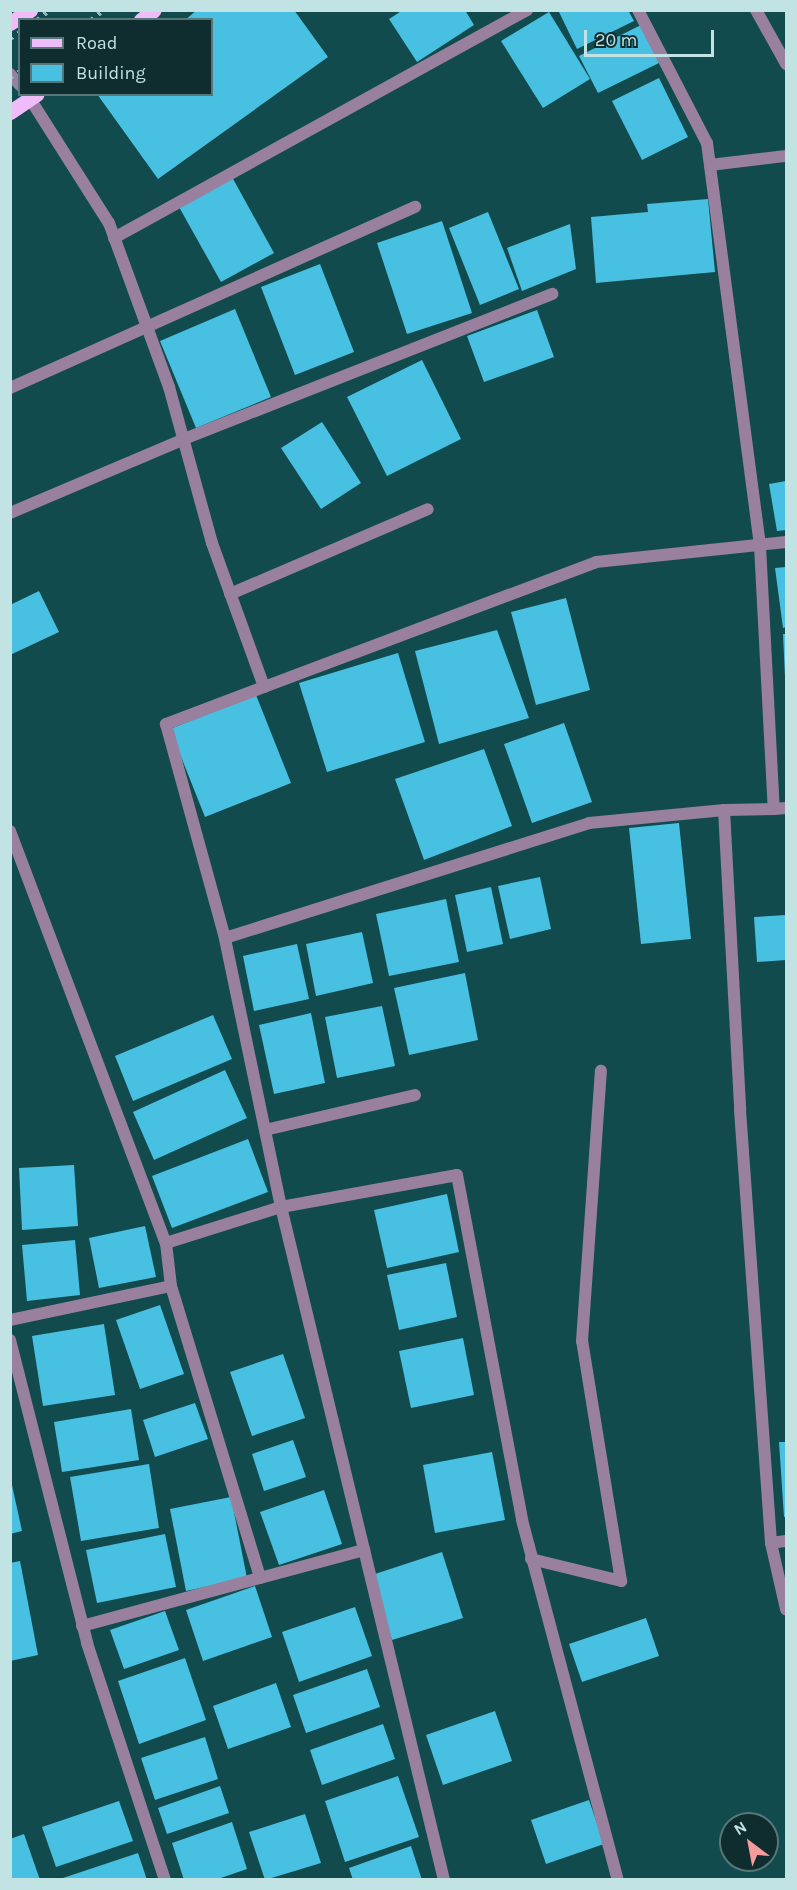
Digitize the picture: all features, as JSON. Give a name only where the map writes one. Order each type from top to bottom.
[{"type":"main road","points":[[10,23],[30,10]]},
{"type":"main road","points":[[10,112],[31,96]]},
{"type":"street","points":[[114,238],[527,10]]},
{"type":"street","points":[[225,938],[589,823],[724,810],[780,808],[760,546],[707,142],[638,10]]},
{"type":"street","points":[[756,10],[786,64]]},
{"type":"street","points":[[31,96],[109,223],[147,326],[184,439],[212,543],[264,687]]},
{"type":"street","points":[[710,165],[786,156]]},
{"type":"street","points":[[10,388],[415,207]]},
{"type":"street","points":[[10,513],[184,439],[553,294]]},
{"type":"street","points":[[230,594],[428,509]]},
{"type":"street","points":[[444,1880],[281,1207],[225,938],[166,724],[596,562],[786,542]]},
{"type":"street","points":[[724,810],[740,1110],[771,1543],[786,1609]]},
{"type":"street","points":[[10,831],[166,1243],[171,1287],[260,1578]]},
{"type":"street","points":[[531,1559],[621,1581],[582,1341],[601,1071]]},
{"type":"street","points":[[265,1130],[415,1095]]},
{"type":"street","points":[[166,1243],[281,1207],[457,1175],[531,1559],[618,1880]]},
{"type":"street","points":[[10,1320],[171,1287]]},
{"type":"street","points":[[10,1340],[82,1626],[165,1880]]},
{"type":"street","points":[[771,1543],[786,1540]]},
{"type":"street","points":[[82,1626],[364,1550]]},
{"type":"building","points":[[197,10],[294,10],[328,57],[158,179],[98,96],[213,96],[213,18],[187,18]]},
{"type":"building","points":[[403,10],[465,10],[474,25],[417,62],[389,19]]},
{"type":"building","points":[[558,10],[628,10],[634,21],[577,49]]},
{"type":"building","points":[[549,12],[590,79],[543,108],[501,41]]},
{"type":"building","points":[[641,25],[659,63],[598,93],[579,56]]},
{"type":"building","points":[[659,78],[688,137],[642,160],[612,101]]},
{"type":"building","points":[[232,177],[274,253],[221,282],[179,207]]},
{"type":"building","points":[[708,199],[715,272],[596,283],[591,217],[648,212],[647,204]]},
{"type":"building","points":[[488,212],[519,289],[480,305],[449,228]]},
{"type":"building","points":[[442,221],[472,313],[407,334],[377,243]]},
{"type":"building","points":[[570,224],[576,269],[522,291],[507,248]]},
{"type":"building","points":[[320,264],[354,352],[295,375],[261,287]]},
{"type":"building","points":[[235,309],[271,397],[196,428],[160,341]]},
{"type":"building","points":[[537,310],[554,357],[484,382],[467,336]]},
{"type":"building","points":[[422,360],[461,439],[387,476],[347,397]]},
{"type":"building","points":[[322,422],[361,483],[321,509],[281,448]]},
{"type":"building","points":[[786,481],[786,530],[777,531],[769,484]]},
{"type":"building","points":[[786,567],[786,627],[783,628],[775,568]]},
{"type":"building","points":[[39,591],[59,632],[10,655],[10,605]]},
{"type":"building","points":[[566,598],[590,690],[536,705],[511,612]]},
{"type":"building","points":[[497,630],[529,718],[439,744],[415,651]]},
{"type":"building","points":[[783,634],[786,634],[786,677],[785,677]]},
{"type":"building","points":[[398,653],[425,742],[327,772],[299,683]]},
{"type":"building","points":[[256,695],[291,783],[205,817],[170,729]]},
{"type":"building","points":[[564,723],[592,802],[532,823],[504,744]]},
{"type":"building","points":[[484,749],[512,826],[424,860],[395,779]]},
{"type":"building","points":[[679,823],[691,939],[641,944],[629,828]]},
{"type":"building","points":[[540,877],[551,929],[510,939],[498,886]]},
{"type":"building","points":[[491,887],[503,944],[467,952],[455,895]]},
{"type":"building","points":[[446,899],[459,962],[389,976],[376,914]]},
{"type":"building","points":[[786,915],[786,960],[757,962],[754,917]]},
{"type":"building","points":[[362,932],[373,983],[316,996],[306,944]]},
{"type":"building","points":[[297,944],[309,999],[254,1011],[243,956]]},
{"type":"building","points":[[465,973],[478,1040],[409,1055],[394,988]]},
{"type":"building","points":[[382,1006],[395,1066],[337,1078],[325,1017]]},
{"type":"building","points":[[311,1013],[325,1083],[274,1094],[259,1025]]},
{"type":"building","points":[[213,1015],[232,1059],[133,1101],[115,1056]]},
{"type":"building","points":[[225,1070],[247,1118],[154,1160],[133,1112]]},
{"type":"building","points":[[248,1139],[268,1192],[172,1228],[152,1176]]},
{"type":"building","points":[[74,1165],[78,1226],[22,1230],[19,1168]]},
{"type":"building","points":[[447,1194],[459,1252],[387,1268],[374,1210]]},
{"type":"building","points":[[145,1226],[156,1277],[99,1288],[89,1238]]},
{"type":"building","points":[[75,1240],[80,1295],[27,1301],[22,1245]]},
{"type":"building","points":[[446,1263],[457,1317],[399,1330],[387,1275]]},
{"type":"building","points":[[160,1305],[184,1374],[140,1389],[116,1320]]},
{"type":"building","points":[[104,1324],[115,1395],[43,1406],[32,1336]]},
{"type":"building","points":[[463,1338],[474,1395],[411,1408],[399,1351]]},
{"type":"building","points":[[283,1354],[305,1418],[252,1436],[230,1372]]},
{"type":"building","points":[[195,1403],[208,1439],[155,1457],[143,1420]]},
{"type":"building","points":[[131,1409],[139,1460],[62,1472],[54,1422]]},
{"type":"building","points":[[293,1440],[306,1477],[264,1491],[252,1454]]},
{"type":"building","points":[[779,1442],[786,1442],[786,1517],[784,1517]]},
{"type":"building","points":[[492,1452],[505,1520],[435,1533],[423,1465]]},
{"type":"building","points":[[149,1464],[159,1528],[81,1541],[70,1477]]},
{"type":"building","points":[[10,1476],[22,1531],[10,1534]]},
{"type":"building","points":[[324,1490],[342,1544],[279,1565],[260,1512]]},
{"type":"building","points":[[231,1497],[247,1578],[186,1591],[170,1509]]},
{"type":"building","points":[[165,1534],[176,1587],[97,1603],[86,1550]]},
{"type":"building","points":[[442,1552],[463,1618],[392,1640],[372,1575]]},
{"type":"building","points":[[20,1561],[38,1655],[10,1661],[10,1563]]},
{"type":"building","points":[[255,1586],[272,1637],[203,1661],[186,1610]]},
{"type":"building","points":[[355,1607],[372,1656],[299,1682],[282,1632]]},
{"type":"building","points":[[165,1611],[179,1650],[124,1669],[110,1630]]},
{"type":"building","points":[[646,1618],[659,1656],[582,1682],[569,1644]]},
{"type":"building","points":[[185,1658],[206,1720],[139,1744],[118,1681]]},
{"type":"building","points":[[367,1669],[380,1707],[306,1733],[293,1695]]},
{"type":"building","points":[[276,1683],[291,1727],[228,1749],[213,1706]]},
{"type":"building","points":[[495,1711],[512,1761],[443,1785],[426,1735]]},
{"type":"building","points":[[383,1724],[395,1759],[322,1785],[310,1750]]},
{"type":"building","points":[[205,1737],[218,1779],[155,1800],[141,1758]]},
{"type":"building","points":[[398,1776],[419,1837],[345,1862],[325,1801]]},
{"type":"building","points":[[220,1786],[229,1813],[167,1834],[158,1808]]},
{"type":"building","points":[[589,1800],[604,1844],[546,1864],[531,1820]]},
{"type":"building","points":[[119,1801],[133,1841],[56,1867],[42,1827]]},
{"type":"building","points":[[305,1814],[321,1863],[265,1880],[249,1832]]},
{"type":"building","points":[[232,1822],[247,1869],[215,1880],[184,1880],[172,1843]]},
{"type":"building","points":[[24,1834],[40,1880],[10,1880],[10,1839]]},
{"type":"building","points":[[411,1846],[422,1880],[353,1880],[349,1868]]},
{"type":"building","points":[[138,1853],[147,1880],[60,1880],[60,1879]]},
{"type":"railway","points":[[39,18],[49,10]]},
{"type":"railway","points":[[93,18],[103,10]]},
{"type":"railway","points":[[10,38],[18,33]]},
{"type":"railway","points":[[10,77],[18,72]]}]
